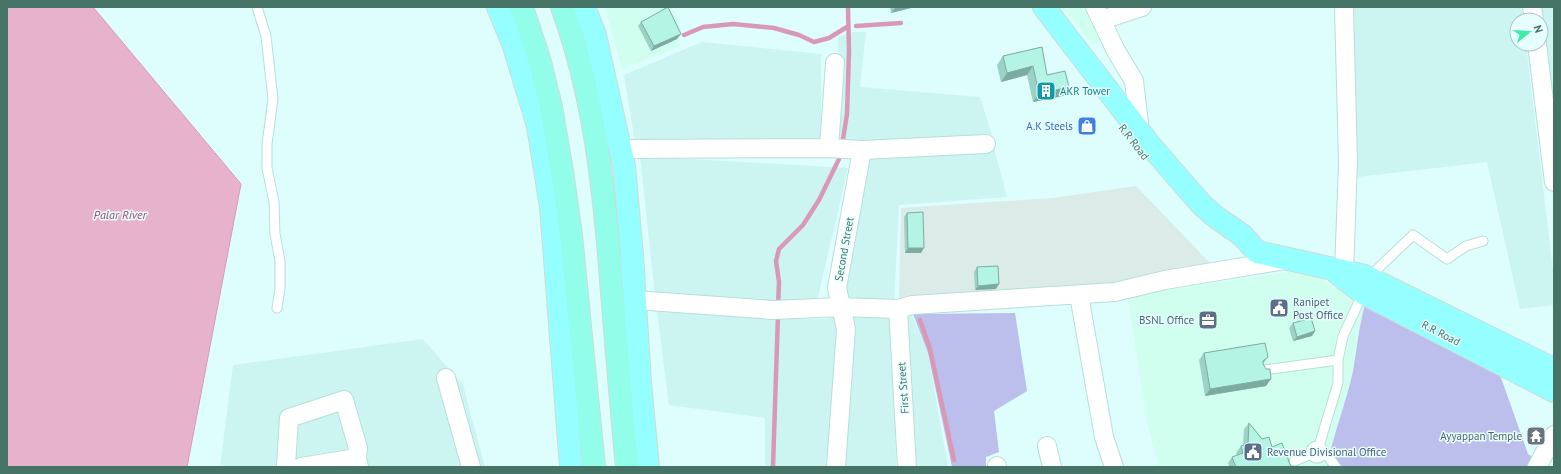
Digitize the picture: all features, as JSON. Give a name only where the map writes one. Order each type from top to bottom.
[{"type":"highway","points":[[522,7],[540,62],[551,107],[562,170],[571,235],[594,467]]},
{"type":"highway","points":[[562,7],[572,37],[595,132],[606,217],[627,467]]},
{"type":"main road","points":[[498,7],[514,46],[538,126],[551,207],[572,467]]},
{"type":"main road","points":[[584,7],[595,36],[624,166],[640,383],[648,467]]},
{"type":"main road","name":"R.R Road","points":[[1030,7],[1144,155],[1193,213],[1234,249],[1257,252],[1338,270],[1554,391]]},
{"type":"main road","name":"R.R Road","points":[[1044,7],[1140,132],[1203,206],[1217,218],[1242,235],[1257,252]]},
{"type":"main road","name":"R.R Road","points":[[1365,285],[1547,366],[1554,367]]},
{"type":"street","points":[[1140,132],[1134,81],[1116,51],[1098,14],[1142,7]]},
{"type":"street","points":[[1338,270],[1348,163],[1344,7]]},
{"type":"street","points":[[1538,52],[1551,142],[1554,182]]},
{"type":"street","points":[[829,148],[835,63]]},
{"type":"street","points":[[620,150],[829,148],[862,150],[986,144]]},
{"type":"street","name":"Second Street","points":[[836,467],[846,329],[837,288],[862,150]]},
{"type":"street","points":[[635,300],[782,310],[841,307],[898,309],[912,305],[1115,292],[1165,280],[1291,259]]},
{"type":"street","points":[[1079,295],[1104,437],[1114,467]]},
{"type":"street","name":"First Street","points":[[898,309],[907,467]]},
{"type":"street","points":[[446,378],[471,467]]},
{"type":"street","points":[[344,400],[358,448],[358,463],[292,467],[289,418],[344,400]]},
{"type":"street","points":[[1541,464],[1554,435]]},
{"type":"street","points":[[1047,446],[1052,467]]},
{"type":"lane","points":[[257,7],[266,36],[273,99],[267,144],[266,168],[274,202],[275,234],[280,262],[280,289],[277,308]]},
{"type":"lane","points":[[1321,448],[1338,383],[1338,360],[1343,336],[1365,285],[1413,235],[1447,259],[1466,246],[1483,241]]},
{"type":"lane","points":[[1264,370],[1338,360]]},
{"type":"lane","points":[[1316,467],[1312,448],[1315,446],[1321,448],[1336,467]]},
{"type":"lane","points":[[1294,461],[1314,456]]},
{"type":"shaded area","points":[[605,7],[671,7],[680,22],[679,47],[622,69]]},
{"type":"shaded area","points":[[1062,7],[1088,7],[1106,36],[1093,45]]},
{"type":"shaded area","points":[[1353,7],[1521,7],[1522,12],[1509,12],[1509,52],[1527,52],[1554,279],[1554,305],[1520,309],[1487,162],[1358,177]]},
{"type":"shaded area","points":[[1540,7],[1554,7],[1553,135],[1545,52],[1549,52],[1549,12],[1541,12]]},
{"type":"shaded area","points":[[853,32],[866,32],[860,87],[980,97],[993,138],[861,146],[833,144],[839,84],[838,37]]},
{"type":"shaded area","points":[[702,42],[821,54],[821,140],[635,142],[624,75]]},
{"type":"shaded area","points":[[994,148],[1007,197],[899,205],[894,304],[844,299],[866,154]]},
{"type":"shaded area","points":[[640,156],[848,168],[817,301],[785,303],[655,296]]},
{"type":"shaded area","points":[[1136,186],[1211,264],[1112,288],[899,302],[901,208],[1053,198]]},
{"type":"shaded area","points":[[1303,270],[1500,375],[1528,454],[1539,461],[1536,467],[1159,467],[1148,426],[1127,295]]},
{"type":"shaded area","points":[[1365,304],[1500,375],[1528,454],[1539,461],[1536,467],[1327,467],[1353,371]]},
{"type":"shaded area","points":[[657,311],[752,318],[828,319],[836,316],[839,331],[830,467],[765,467],[765,418],[669,405]]},
{"type":"shaded area","points":[[846,313],[894,314],[896,467],[839,467]]},
{"type":"shaded area","points":[[902,313],[911,313],[928,353],[948,467],[911,467]]},
{"type":"shaded area","points":[[1015,313],[1027,391],[994,411],[999,452],[986,457],[986,467],[952,467],[928,353],[913,314]]},
{"type":"shaded area","points":[[423,339],[463,385],[485,467],[220,467],[233,365]]},
{"type":"water","name":"Palar River","points":[[7,7],[93,7],[241,184],[187,467],[7,467]]},
{"type":"building","points":[[668,7],[681,34],[654,46],[641,22]]},
{"type":"building","points":[[1042,47],[1047,75],[1065,71],[1069,87],[1039,94],[1033,66],[1007,73],[1003,56]]},
{"type":"building","points":[[923,212],[924,248],[908,248],[907,213]]},
{"type":"building","points":[[998,266],[999,284],[978,286],[977,267]]},
{"type":"building","points":[[1311,318],[1315,331],[1297,337],[1293,323]]},
{"type":"building","points":[[1265,343],[1268,357],[1263,361],[1263,364],[1266,369],[1270,369],[1271,379],[1210,389],[1204,353]]},
{"type":"building","name":"Revenue Divisional Office","points":[[1249,423],[1262,439],[1269,437],[1272,447],[1282,443],[1291,467],[1236,467],[1232,457],[1243,453],[1241,446],[1248,444]]},
{"type":"waterway","points":[[843,139],[847,114],[849,51],[848,7]]},
{"type":"waterway","points":[[856,26],[901,23]]},
{"type":"waterway","points":[[684,35],[703,27],[733,24],[774,28],[799,35],[814,42],[829,38],[847,27]]},
{"type":"waterway","points":[[778,307],[779,282],[776,261],[779,249],[803,225],[819,200],[839,159]]},
{"type":"waterway","points":[[773,467],[778,314]]},
{"type":"waterway","points":[[920,320],[930,349],[954,460]]},
{"type":"place","name":"AKR Tower","points":[[1046,91]]},
{"type":"place","name":"A.K Steels","points":[[1087,126]]},
{"type":"place","name":"Ranipet Post Office","points":[[1279,308]]},
{"type":"place","name":"BSNL Office","points":[[1208,320]]},
{"type":"place","name":"Ayyappan Temple","points":[[1536,436]]},
{"type":"place","name":"Revenue Divisional Office","points":[[1253,452]]}]
